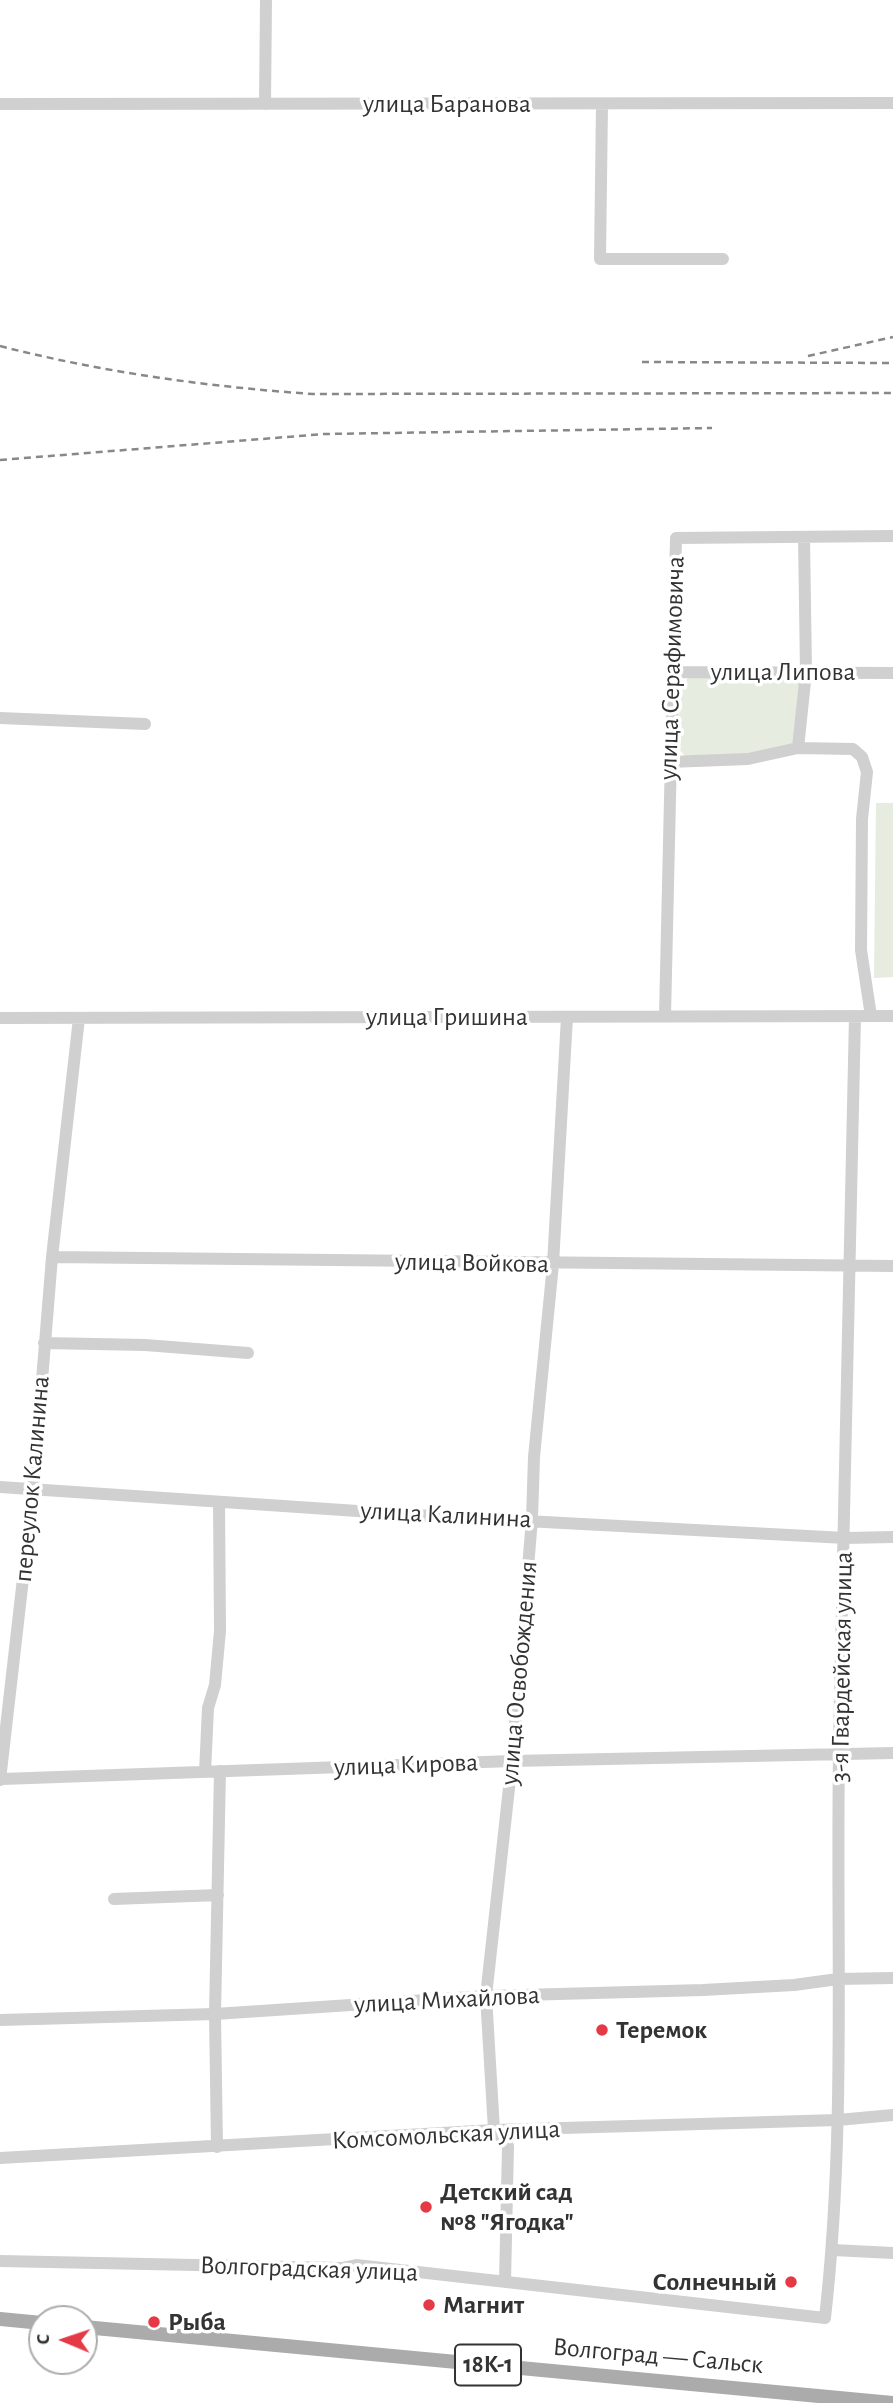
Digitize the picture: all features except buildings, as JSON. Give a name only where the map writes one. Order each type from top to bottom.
[{"type":"main road","points":[[0,2319],[28,2322]]},
{"type":"main road","name":"Волгоград — Сальск","points":[[98,2328],[893,2403]]},
{"type":"street","points":[[265,104],[266,0]]},
{"type":"street","name":"улица Баранова","points":[[0,104],[893,103]]},
{"type":"street","points":[[601,104],[600,259],[723,259]]},
{"type":"street","name":"улица Серафимовича","points":[[665,1016],[676,538],[893,536]]},
{"type":"street","points":[[798,748],[802,736],[806,672],[804,537]]},
{"type":"street","name":"улица Липова","points":[[673,672],[893,673]]},
{"type":"street","points":[[0,718],[145,724]]},
{"type":"street","points":[[669,762],[748,759],[798,748],[853,749],[862,757],[867,772],[862,819],[861,950],[871,1016]]},
{"type":"street","name":"3-я Гвардейская улица","points":[[825,2318],[832,2250],[838,2120],[839,1755],[855,1016]]},
{"type":"street","name":"улица Гришина","points":[[0,1017],[893,1016]]},
{"type":"street","name":"улица Освобождения","points":[[505,2282],[508,2146],[494,2130],[486,1996],[512,1761],[532,1519],[534,1457],[553,1264],[567,1017]]},
{"type":"street","name":"переулок Калинина","points":[[1,1779],[33,1491],[52,1257],[79,1018]]},
{"type":"street","name":"улица Войкова","points":[[52,1257],[893,1266]]},
{"type":"street","name":"переулок Калинина","points":[[44,1343],[145,1345],[247,1353]]},
{"type":"street","name":"улица Калинина","points":[[0,1487],[845,1538],[893,1537]]},
{"type":"street","points":[[205,1772],[208,1709],[215,1685],[220,1631],[219,1502]]},
{"type":"street","name":"улица Кирова","points":[[1,1779],[512,1761],[893,1753]]},
{"type":"street","points":[[216,2147],[215,2014],[220,1771]]},
{"type":"street","points":[[114,1899],[218,1895]]},
{"type":"street","name":"улица Михайлова","points":[[0,2020],[215,2014],[486,1996],[703,1990],[794,1985],[838,1979],[893,1978]]},
{"type":"street","name":"Комсомольская улица","points":[[0,2158],[494,2130],[838,2120],[893,2115]]},
{"type":"street","points":[[832,2250],[893,2253]]},
{"type":"street","name":"Волгоградская улица","points":[[0,2261],[328,2268],[356,2265],[825,2318]]},
{"type":"shaded area","points":[[800,676],[793,744],[746,755],[685,756],[677,747],[678,698],[688,677]]},
{"type":"shaded area","points":[[876,803],[893,803],[893,977],[874,978]]},
{"type":"railway","points":[[808,356],[893,337]]},
{"type":"railway","points":[[0,346],[155,377],[313,394],[893,393]]},
{"type":"railway","points":[[642,362],[893,363]]},
{"type":"railway","points":[[0,460],[324,434],[712,428]]},
{"type":"place","name":"Теремок","points":[[602,2030]]},
{"type":"place","name":"Детский сад №8 \"Ягодка\"","points":[[426,2207]]},
{"type":"place","name":"Солнечный","points":[[791,2282]]},
{"type":"place","name":"Магнит","points":[[429,2305]]},
{"type":"place","name":"Рыба","points":[[154,2322]]}]
